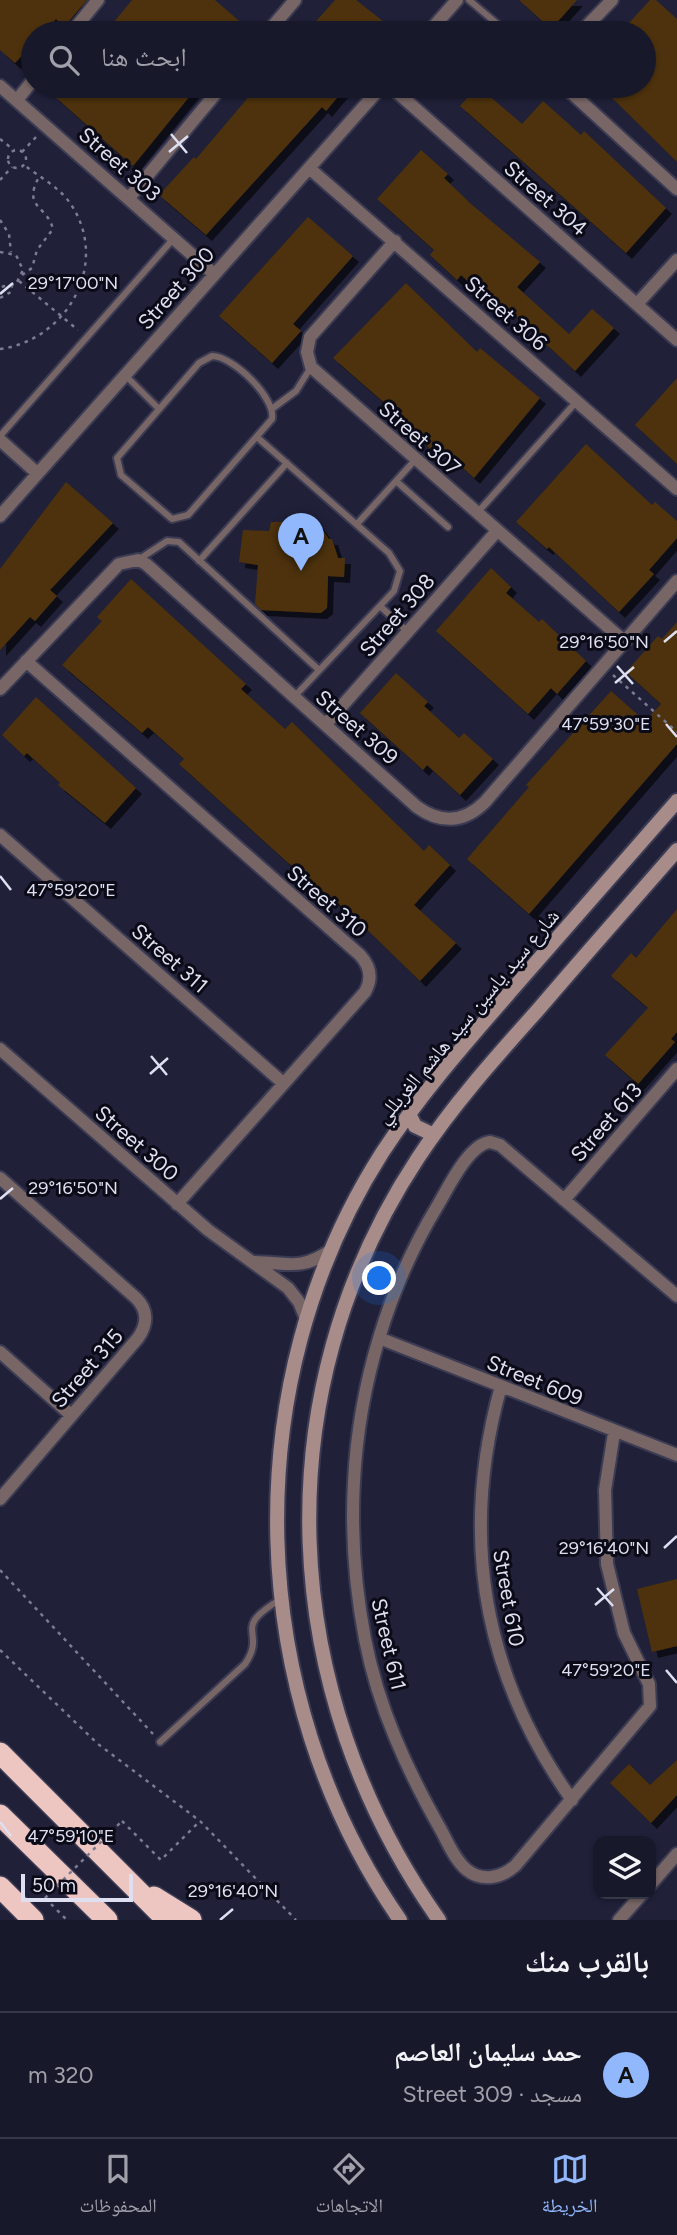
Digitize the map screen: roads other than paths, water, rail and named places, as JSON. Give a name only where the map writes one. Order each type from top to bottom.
[{"type":"highway","points":[[0,1753],[167,1920]]},
{"type":"highway","points":[[0,1815],[107,1920]]},
{"type":"highway","points":[[132,1885],[191,1920]]},
{"type":"highway","points":[[0,1887],[33,1920]]},
{"type":"street","points":[[81,21],[99,0]]},
{"type":"street","points":[[277,21],[295,0]]},
{"type":"street","points":[[439,21],[457,0]]},
{"type":"street","points":[[592,21],[612,0]]},
{"type":"street","name":"Street 303","points":[[0,86],[214,274]]},
{"type":"street","points":[[17,100],[21,95]]},
{"type":"street","points":[[129,198],[212,98]]},
{"type":"street","name":"Street 300","points":[[0,516],[371,98]]},
{"type":"street","name":"Street 304","points":[[404,98],[677,340]]},
{"type":"street","points":[[577,98],[677,189]]},
{"type":"street","name":"Street 306","points":[[309,168],[677,489]]},
{"type":"street","points":[[311,367],[307,352],[310,337],[395,242]]},
{"type":"street","points":[[637,304],[677,260]]},
{"type":"street","name":"Street 307","points":[[311,367],[624,641]]},
{"type":"street","points":[[0,438],[37,473]]},
{"type":"street","name":"Street 308","points":[[326,724],[497,531]]},
{"type":"street","points":[[0,689],[119,564],[138,560]]},
{"type":"street","name":"Street 309","points":[[138,560],[146,564],[429,816],[444,820],[460,819],[474,813],[485,802],[677,581]]},
{"type":"street","name":"Street 310","points":[[26,661],[365,960],[370,979],[365,992],[177,1203]]},
{"type":"street","name":"شارع سيد ياسين سيد هاشم الغربللي","points":[[400,1920],[352,1840],[315,1756],[296,1691],[281,1599],[277,1526],[279,1462],[288,1393],[306,1319],[331,1250],[363,1184],[409,1114],[484,1022],[677,801]]},
{"type":"street","name":"Street 311","points":[[0,835],[283,1083]]},
{"type":"street","points":[[439,1920],[385,1835],[346,1743],[316,1627],[308,1523],[318,1410],[344,1307],[384,1215],[434,1135],[510,1042],[677,850]]},
{"type":"street","name":"Street 300","points":[[0,1049],[177,1203],[288,1288],[299,1302],[306,1319]]},
{"type":"street","name":"Street 613","points":[[564,1200],[677,1069]]},
{"type":"street","points":[[409,1114],[415,1126],[434,1135]]},
{"type":"street","name":"Street 611","points":[[614,1433],[605,1490],[607,1564],[616,1609],[649,1684],[651,1698],[646,1713],[508,1872],[492,1877],[475,1875],[456,1856],[397,1744],[366,1643],[353,1547],[357,1444],[379,1338],[420,1237],[453,1180],[479,1144],[490,1142],[500,1145],[676,1294]]},
{"type":"street","name":"Street 315","points":[[0,1178],[136,1298],[145,1314],[142,1333],[0,1499]]},
{"type":"street","points":[[251,1262],[294,1266],[314,1261],[331,1250]]},
{"type":"street","name":"Street 609","points":[[379,1338],[614,1433],[677,1455]]},
{"type":"street","points":[[0,1352],[71,1415]]},
{"type":"street","name":"Street 610","points":[[500,1386],[486,1443],[481,1481],[479,1530],[484,1588],[495,1644],[514,1699],[540,1751],[572,1800]]},
{"type":"street","points":[[656,1879],[676,1858]]},
{"type":"street","points":[[619,1920],[638,1899]]},
{"type":"lane","points":[[470,0],[494,21]]},
{"type":"lane","points":[[0,438],[174,238]]},
{"type":"lane","points":[[273,408],[259,388],[226,359],[217,356],[203,360],[123,447],[117,464],[125,479],[173,519],[188,515],[270,424],[273,408],[296,391],[311,367]]},
{"type":"lane","points":[[125,374],[158,408]]},
{"type":"lane","points":[[477,514],[577,401]]},
{"type":"lane","points":[[258,438],[394,558],[400,571],[398,585],[294,697]]},
{"type":"lane","points":[[357,524],[415,460]]},
{"type":"lane","points":[[199,561],[287,463]]},
{"type":"lane","points":[[396,481],[448,527]]},
{"type":"lane","points":[[138,560],[162,544],[173,541],[199,561],[318,669]]},
{"type":"lane","points":[[380,606],[408,632]]},
{"type":"lane","points":[[160,1742],[245,1664],[253,1647],[251,1628],[254,1618],[281,1599]]},
{"type":"place","name":"حمد سليمان العاصم","points":[[301,571]]}]
